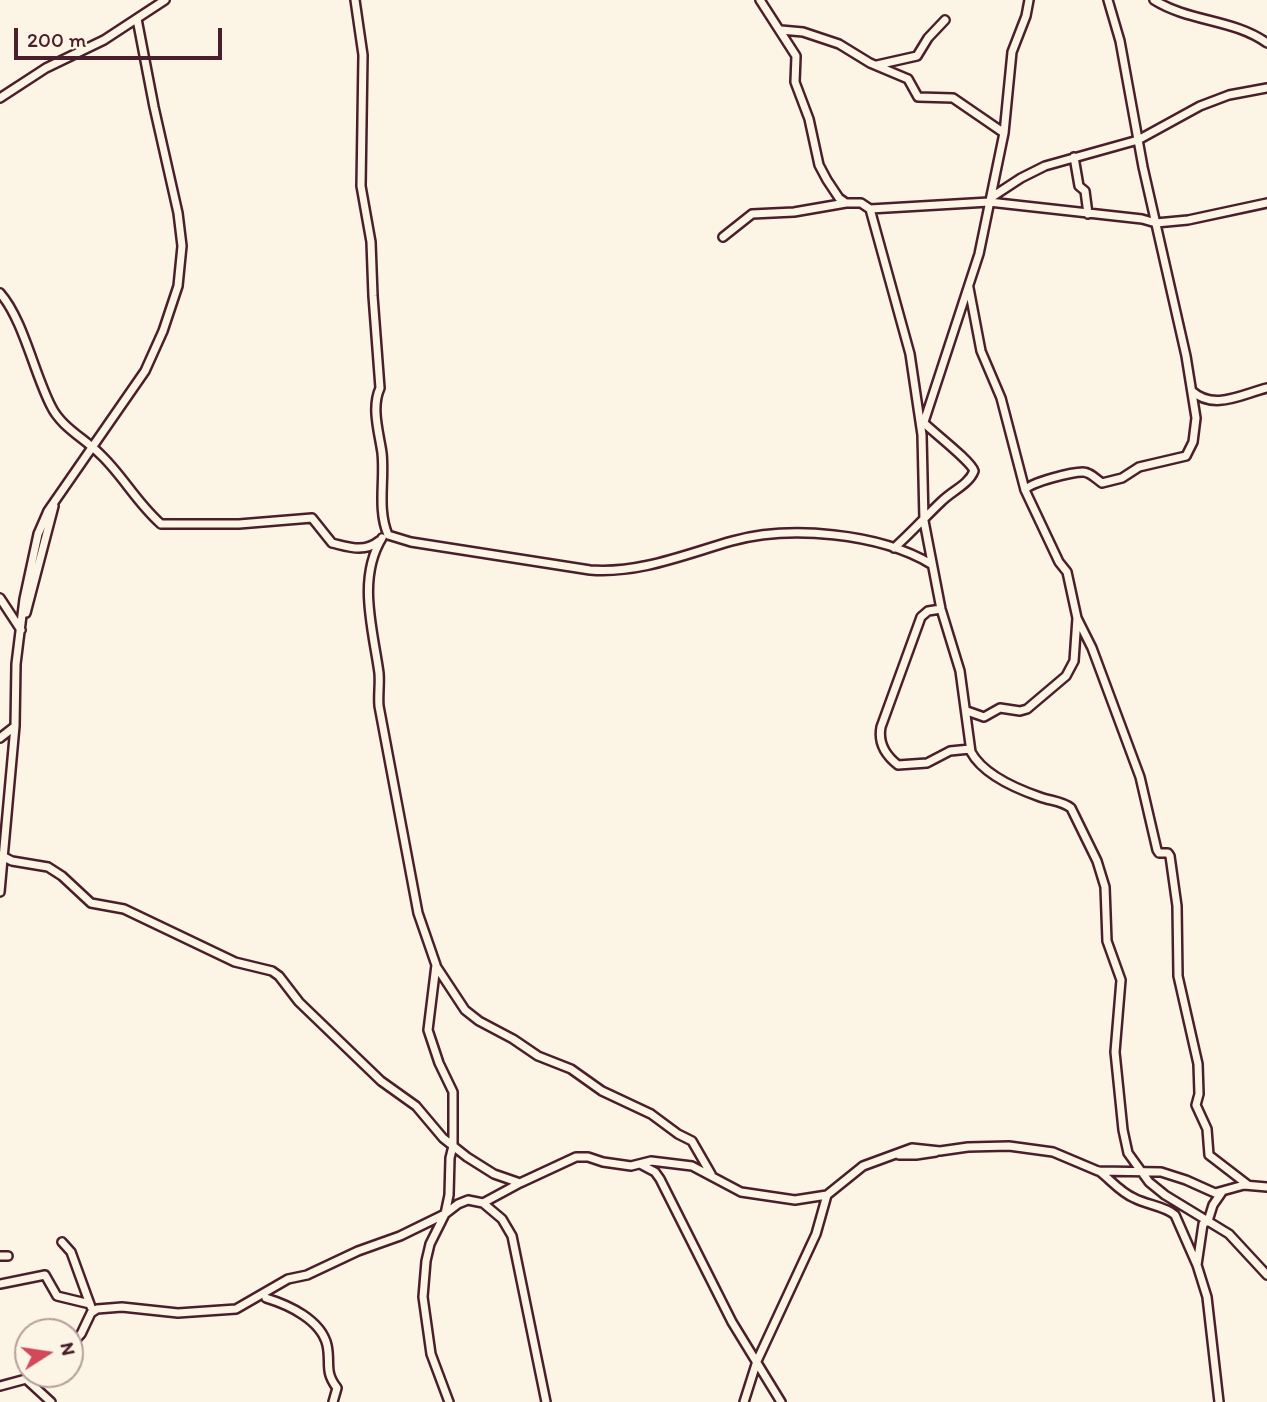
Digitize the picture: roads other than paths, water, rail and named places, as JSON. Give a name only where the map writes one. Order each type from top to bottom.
[{"type":"street","points":[[0,98],[46,68],[104,40],[165,0]]},
{"type":"street","points":[[355,0],[363,55],[360,186],[373,263],[380,388],[376,396],[376,409],[382,454],[381,497],[385,537],[376,548],[368,595],[380,682],[379,706],[418,913],[436,965],[463,1006],[479,1021],[538,1056],[571,1069],[602,1091],[651,1115],[692,1141],[711,1175]]},
{"type":"street","points":[[760,0],[796,56],[795,82],[809,119],[819,165],[834,192],[846,203]]},
{"type":"street","points":[[1029,0],[1026,16],[1012,52],[1004,133],[969,288],[923,422],[924,521],[931,564],[960,671],[970,749],[975,759],[992,772],[1041,798],[1071,808],[1097,860],[1107,896],[1107,942],[1121,980],[1115,1052],[1128,1153],[1140,1172],[1165,1195],[1229,1234],[1267,1275]]},
{"type":"street","points":[[1025,490],[1028,485],[1039,481],[1080,472],[1088,473],[1102,483],[1122,478],[1139,467],[1186,456],[1195,433],[1196,418],[1186,356],[1171,297],[1167,265],[1138,140],[1125,67],[1108,0]]},
{"type":"street","points":[[1154,0],[1197,17],[1243,29],[1267,43]]},
{"type":"street","points":[[0,892],[15,726],[16,664],[24,599],[38,534],[55,500],[94,448],[145,371],[171,310],[182,264],[178,212],[137,19]]},
{"type":"street","points":[[876,65],[917,55],[945,20]]},
{"type":"street","points":[[781,30],[803,32],[839,44],[908,79],[918,97],[948,97],[958,100],[1004,133]]},
{"type":"street","points":[[991,200],[1021,178],[1045,166],[1138,140],[1200,106],[1229,96],[1267,88]]},
{"type":"street","points":[[1074,157],[1079,186],[1085,191],[1088,214]]},
{"type":"street","points":[[723,237],[752,214],[794,212],[846,203],[861,203],[870,209],[991,200],[1156,223],[1188,220],[1267,203]]},
{"type":"street","points":[[870,209],[910,354],[922,435]]},
{"type":"street","points":[[967,710],[984,717],[1000,708],[1020,711],[1031,707],[1071,669],[1076,648],[1077,618],[1067,572],[1059,562],[1025,490],[1000,395],[981,351],[969,288]]},
{"type":"street","points":[[0,293],[16,318],[52,408],[62,422],[94,448],[139,503],[161,524],[239,524],[312,518],[332,543],[362,548],[373,546],[385,537],[594,570],[639,568],[740,539],[830,532],[915,554],[931,564]]},
{"type":"street","points":[[1192,390],[1201,398],[1215,401],[1267,388]]},
{"type":"street","points":[[894,548],[924,521],[942,500],[970,478],[974,471],[971,462],[953,450],[923,422]]},
{"type":"street","points":[[0,598],[22,631]]},
{"type":"street","points":[[941,608],[928,611],[921,617],[881,727],[881,742],[887,755],[898,765],[927,763],[950,751],[970,749]]},
{"type":"street","points":[[1077,618],[1092,648],[1140,777],[1157,850],[1170,856],[1177,906],[1178,976],[1197,1056],[1199,1094],[1196,1106],[1207,1129],[1209,1155],[1250,1187]]},
{"type":"street","points":[[0,738],[15,726]]},
{"type":"street","points":[[2,856],[48,867],[91,902],[124,909],[235,962],[272,971],[311,1014],[381,1081],[416,1106],[433,1129],[494,1174],[520,1183]]},
{"type":"street","points":[[436,965],[429,1030],[439,1063],[453,1092],[453,1146],[445,1214],[425,1261],[423,1297],[431,1354],[449,1402]]},
{"type":"street","points":[[631,1166],[651,1161],[692,1166],[741,1192],[795,1200],[827,1195],[863,1166],[912,1148],[940,1151],[990,1146],[1053,1152],[1098,1171],[1124,1193],[1147,1205],[1173,1212],[1208,1297],[1219,1402]]},
{"type":"street","points":[[483,1203],[576,1157],[631,1166],[642,1164],[655,1172]]},
{"type":"street","points":[[651,1161],[733,1322],[781,1402]]},
{"type":"street","points":[[1098,1171],[1161,1172],[1186,1180],[1209,1192],[1222,1192],[1244,1185],[1267,1187]]},
{"type":"street","points":[[1197,1265],[1203,1224],[1208,1221],[1213,1205],[1222,1192]]},
{"type":"street","points":[[744,1402],[757,1361],[816,1234],[827,1195]]},
{"type":"street","points":[[0,1284],[45,1275],[57,1296],[92,1307],[178,1313],[236,1309],[288,1279],[307,1275],[358,1251],[382,1244],[445,1214],[458,1204],[468,1200],[483,1203],[506,1224],[514,1242],[545,1402]]},
{"type":"street","points":[[62,1242],[71,1252],[92,1307],[84,1327]]},
{"type":"street","points":[[266,1298],[287,1305],[310,1320],[323,1335],[328,1373],[337,1388],[333,1402]]},
{"type":"street","points":[[39,1388],[51,1402]]}]
